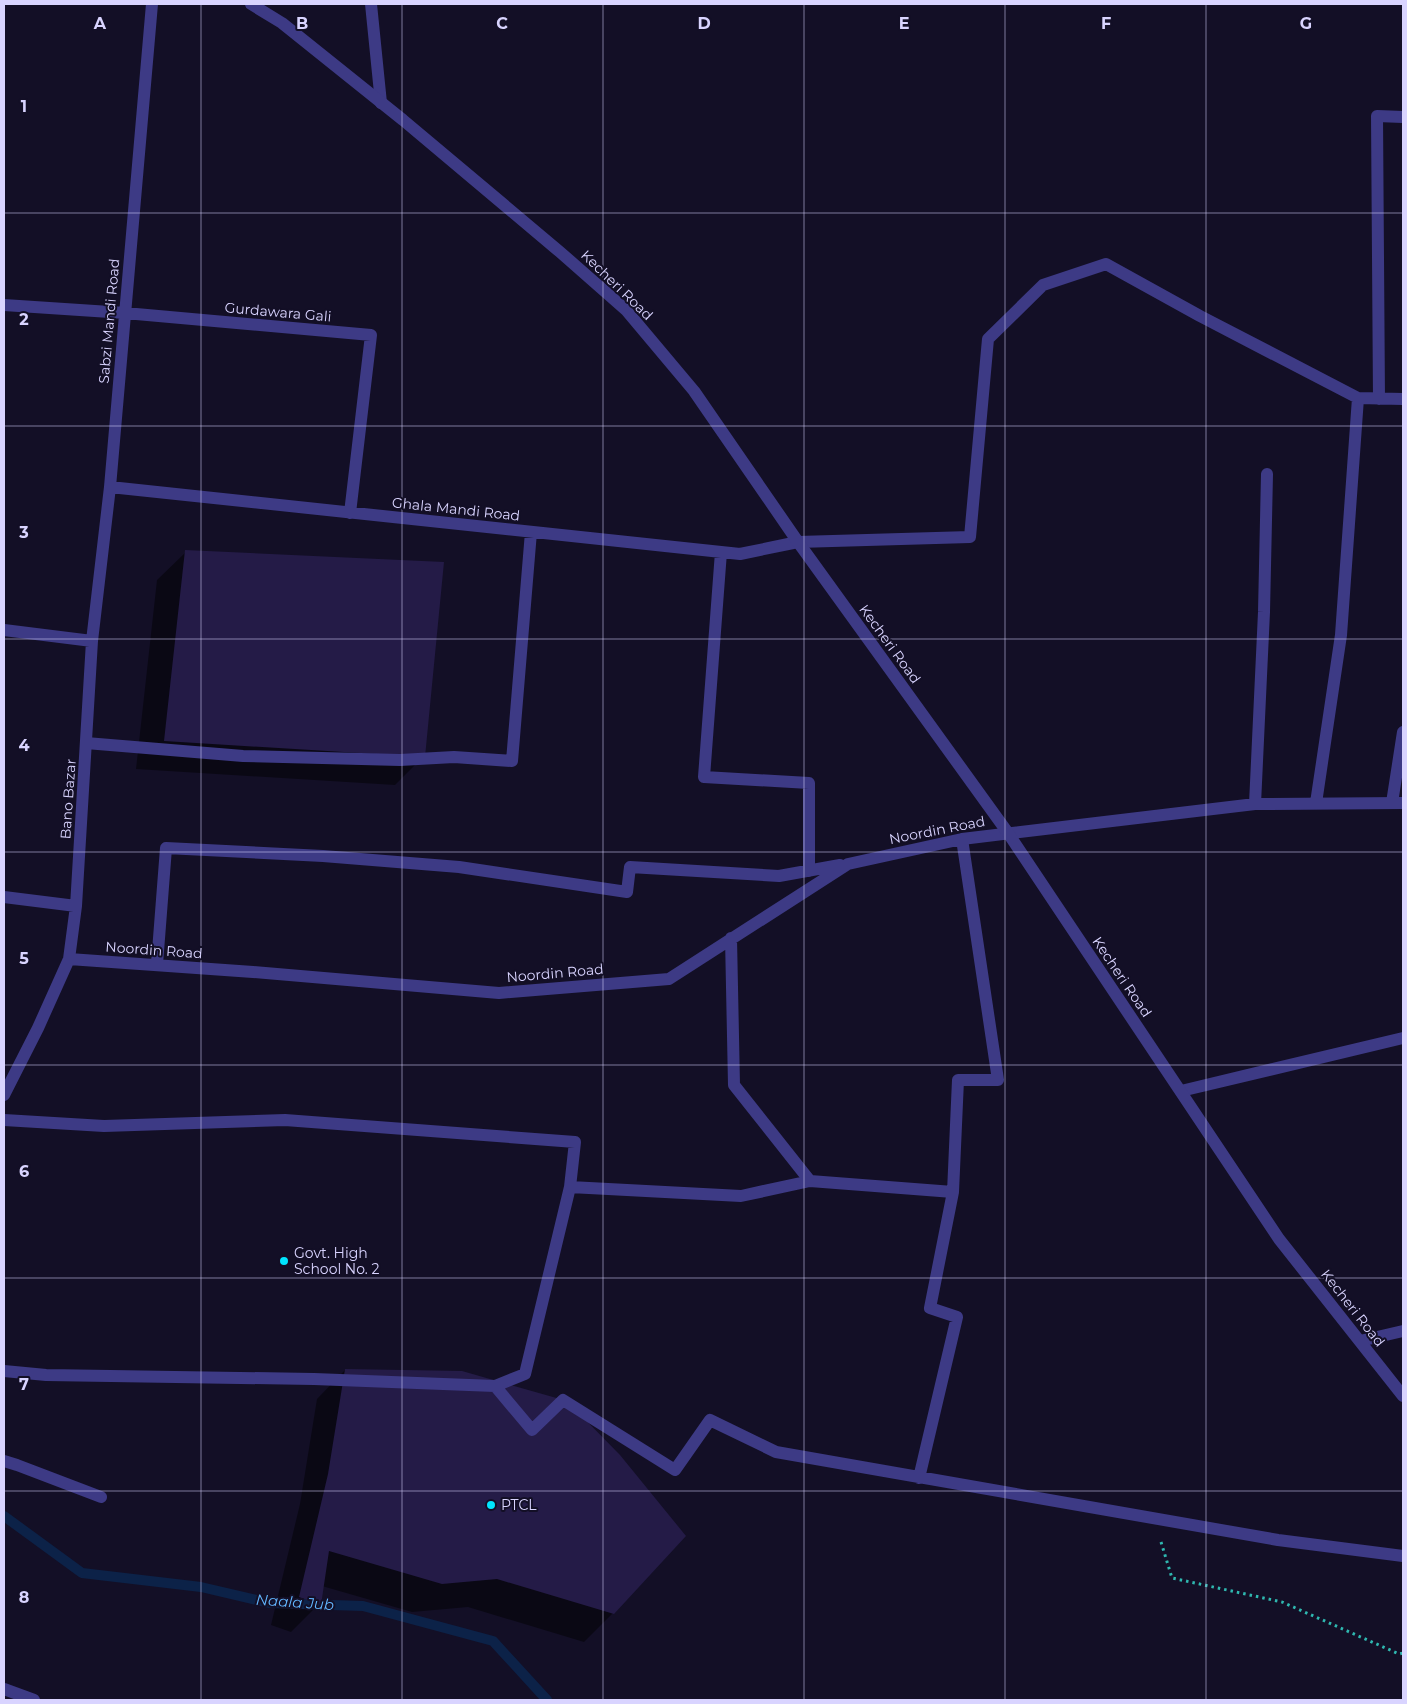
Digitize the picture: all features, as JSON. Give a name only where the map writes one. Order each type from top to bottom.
[{"type":"street","name":"Sabzi Mandi Road","points":[[92,641],[110,488],[152,4]]},
{"type":"street","name":"Kecheri Road","points":[[251,4],[282,23],[382,103],[560,252],[626,310],[694,391],[798,542],[1008,833],[1280,1239],[1403,1396]]},
{"type":"street","points":[[371,4],[382,103]]},
{"type":"street","points":[[1379,398],[1376,116],[1403,117]]},
{"type":"street","name":"Ghala Mandi Road","points":[[110,488],[740,554],[798,542],[970,537],[988,339],[1043,285],[1106,264],[1200,316],[1358,398]]},
{"type":"street","name":"Gurdawara Gali","points":[[4,305],[125,313],[371,335],[350,513]]},
{"type":"street","points":[[1316,804],[1341,635],[1358,398],[1403,399]]},
{"type":"street","points":[[1255,804],[1264,612],[1267,474]]},
{"type":"street","points":[[86,743],[243,756],[400,760],[454,757],[512,762],[530,532]]},
{"type":"street","points":[[721,552],[704,777],[809,783],[809,871]]},
{"type":"street","points":[[4,630],[92,641]]},
{"type":"street","name":"Bano Bazar","points":[[4,1095],[38,1028],[69,959],[76,906],[92,641]]},
{"type":"street","points":[[1398,803],[1403,732]]},
{"type":"street","name":"Noordin Road","points":[[69,959],[157,964],[499,993],[668,979],[848,864],[962,839],[1255,804],[1398,803]]},
{"type":"street","points":[[918,1478],[957,1317],[930,1308],[953,1192],[958,1080],[998,1080],[962,839]]},
{"type":"street","points":[[157,964],[166,848],[322,856],[459,867],[627,892],[630,867],[779,876],[848,864]]},
{"type":"street","points":[[4,898],[76,906]]},
{"type":"street","points":[[731,938],[734,1085],[810,1181]]},
{"type":"street","points":[[1181,1091],[1403,1038]]},
{"type":"street","points":[[4,1120],[104,1126],[285,1120],[575,1142],[570,1187],[525,1374],[495,1386],[314,1379],[46,1374],[4,1370]]},
{"type":"street","points":[[570,1187],[741,1196],[810,1181],[953,1192]]},
{"type":"street","points":[[1360,1341],[1403,1331]]},
{"type":"street","points":[[1360,1341],[1403,1340]]},
{"type":"street","points":[[495,1386],[532,1430],[563,1400],[675,1470],[710,1420],[776,1452],[1278,1540],[1403,1556]]},
{"type":"street","points":[[4,1461],[101,1498]]},
{"type":"street","points":[[4,1689],[34,1700]]},
{"type":"path","points":[[1153,1518],[1172,1578],[1282,1602],[1399,1654],[1403,1653]]},
{"type":"building","points":[[185,550],[444,562],[425,757],[164,741]]},
{"type":"building","name":"PTCL","points":[[345,1369],[462,1371],[567,1401],[620,1455],[686,1536],[614,1614],[497,1579],[442,1584],[329,1551],[321,1605],[299,1597],[328,1474]]},
{"type":"waterway","name":"Naala Jub","points":[[4,1516],[82,1573],[201,1587],[269,1603],[363,1606],[493,1641],[547,1700]]},
{"type":"place","name":"Govt. High School No. 2","points":[[284,1261]]},
{"type":"place","name":"PTCL","points":[[491,1505]]}]
